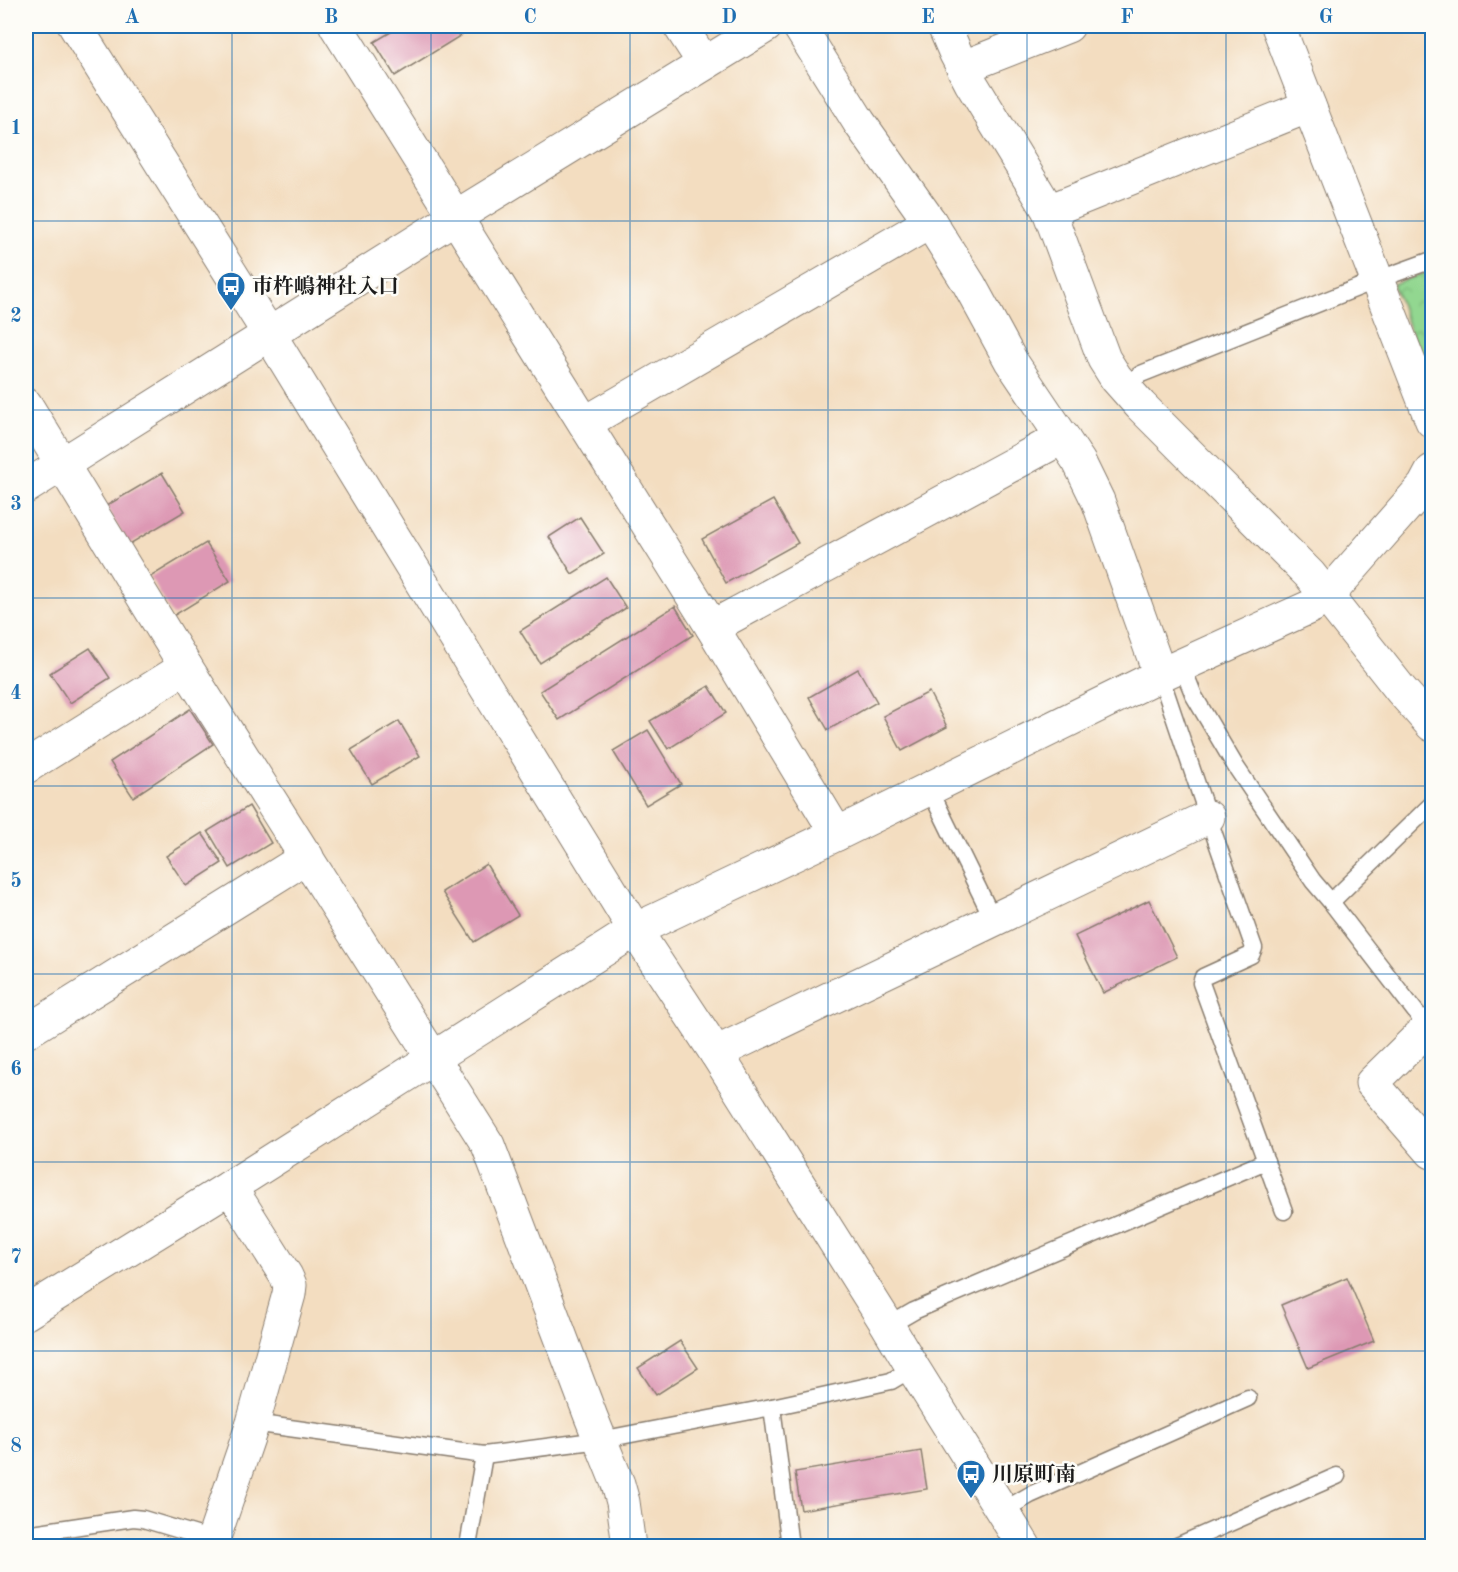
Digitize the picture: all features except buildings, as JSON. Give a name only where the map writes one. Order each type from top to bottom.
[{"type":"street","points":[[75,26],[269,334],[635,930],[716,1053],[1024,1546]]},
{"type":"street","points":[[336,26],[712,627],[837,834]]},
{"type":"street","points":[[680,26],[704,63]]},
{"type":"street","points":[[26,487],[456,216],[766,26]]},
{"type":"street","points":[[799,26],[859,122],[930,222],[969,284],[1011,361],[1063,437],[1090,482],[1171,670]]},
{"type":"street","points":[[944,26],[964,70],[1049,211],[1104,359],[1110,369],[1140,405],[1310,575],[1401,690],[1432,724]]},
{"type":"street","points":[[964,70],[974,63],[1068,26]]},
{"type":"street","points":[[1278,26],[1432,421]]},
{"type":"street","points":[[1049,211],[1310,106]]},
{"type":"street","points":[[585,423],[930,222]]},
{"type":"street","points":[[26,405],[186,667],[488,1145],[618,1484],[629,1546]]},
{"type":"street","points":[[712,627],[1063,437]]},
{"type":"street","points":[[26,1312],[230,1187],[635,930],[1171,670],[1312,606],[1327,596],[1424,486],[1432,471]]},
{"type":"street","points":[[26,767],[186,667]]},
{"type":"street","points":[[716,1053],[1208,817]]},
{"type":"street","points":[[26,1032],[307,857]]},
{"type":"street","points":[[1430,1026],[1372,1083],[1432,1152]]},
{"type":"street","points":[[212,1543],[253,1424],[290,1285],[230,1187]]},
{"type":"lane","points":[[1124,386],[1141,374],[1432,260]]},
{"type":"lane","points":[[1171,670],[1208,817],[1254,948],[1251,955],[1203,977],[1201,983],[1284,1211]]},
{"type":"lane","points":[[1171,670],[1194,696],[1236,767],[1313,881],[1430,1026]]},
{"type":"lane","points":[[929,788],[993,919]]},
{"type":"lane","points":[[1331,902],[1432,804]]},
{"type":"lane","points":[[888,1326],[914,1311],[1266,1161]]},
{"type":"lane","points":[[253,1424],[484,1455],[600,1440],[772,1407],[891,1381],[913,1368]]},
{"type":"lane","points":[[1002,1511],[1030,1495],[1248,1398]]},
{"type":"lane","points":[[772,1407],[790,1546]]},
{"type":"lane","points":[[468,1546],[484,1455]]},
{"type":"lane","points":[[1177,1546],[1337,1476]]},
{"type":"lane","points":[[26,1534],[133,1518],[143,1519],[212,1543]]},
{"type":"green space","points":[[1432,270],[1432,391],[1393,284]]},
{"type":"place","name":"市杵嶋神社入口","points":[[231,312]]},
{"type":"place","name":"川原町南","points":[[971,1500]]}]
